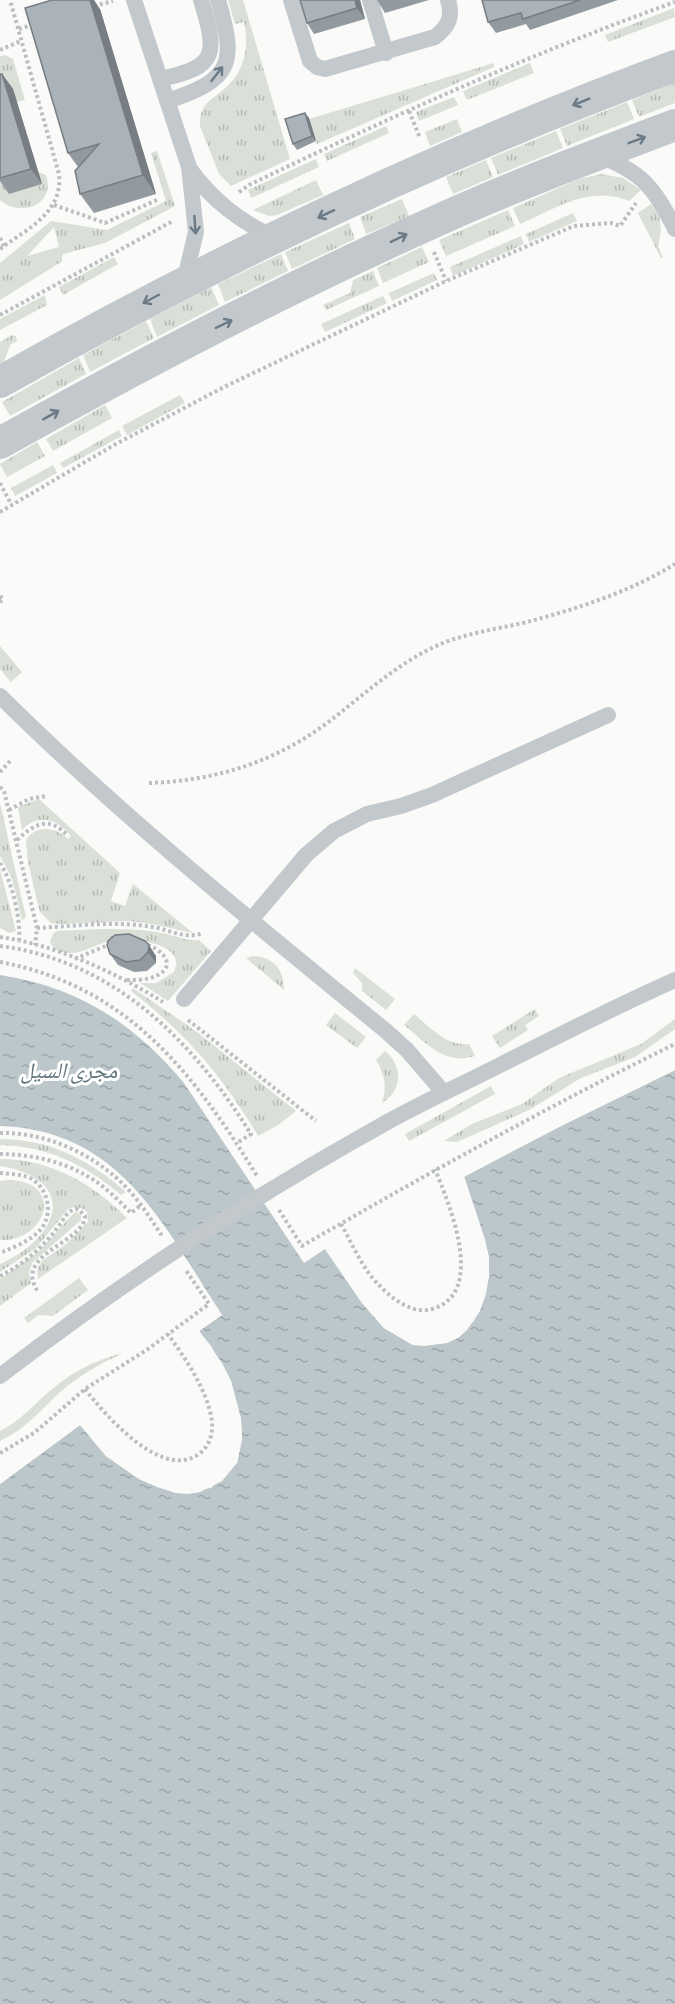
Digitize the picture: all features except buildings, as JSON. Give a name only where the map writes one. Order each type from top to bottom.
[{"type":"street","points":[[0,382],[184,282],[275,238],[527,123],[675,66]]},
{"type":"street","points":[[0,443],[171,350],[424,226],[675,125]]},
{"type":"lane","points":[[134,0],[189,167],[196,232],[184,282]]},
{"type":"lane","points":[[160,79],[190,71],[200,66],[206,58],[211,48],[212,38],[201,0]]},
{"type":"lane","points":[[167,101],[210,84],[224,67],[228,56],[228,35],[218,0]]},
{"type":"lane","points":[[291,0],[308,56],[317,67],[325,69],[427,41],[443,31],[448,22],[451,11],[448,0]]},
{"type":"lane","points":[[370,0],[386,53]]},
{"type":"lane","points":[[596,155],[616,162],[650,186],[662,201],[675,229]]},
{"type":"lane","points":[[189,167],[202,186],[227,210],[254,228],[275,238]]},
{"type":"lane","points":[[0,696],[118,807],[407,1050],[444,1093]]},
{"type":"lane","points":[[177,1003],[251,921],[306,855],[334,831],[367,814],[401,806],[432,795],[608,715]]},
{"type":"lane","points":[[0,1377],[96,1305],[168,1257],[268,1184],[568,1030],[675,980]]},
{"type":"path","points":[[0,238],[2,247],[47,213],[59,195],[59,174],[10,0]]},
{"type":"path","points":[[93,7],[114,0]]},
{"type":"path","points":[[227,210],[237,194],[249,185],[321,150],[562,45],[675,2]]},
{"type":"path","points":[[19,29],[40,23]]},
{"type":"path","points":[[0,50],[22,41]]},
{"type":"path","points":[[54,205],[105,223],[157,200]]},
{"type":"path","points":[[0,315],[182,216]]},
{"type":"path","points":[[0,512],[114,444],[224,387],[446,281],[574,226],[610,223],[621,226]]},
{"type":"path","points":[[0,483],[11,504]]},
{"type":"path","points":[[149,783],[208,778],[272,757],[301,741],[383,677],[412,658],[444,643],[478,632],[531,621],[604,599],[675,564]]},
{"type":"path","points":[[0,596],[3,599],[0,602]]},
{"type":"path","points":[[0,772],[10,761]]},
{"type":"path","points":[[0,787],[4,791],[9,810],[37,928],[35,945]]},
{"type":"path","points":[[9,810],[29,799],[47,796]]},
{"type":"path","points":[[16,841],[29,829],[43,824],[57,826],[68,836]]},
{"type":"path","points":[[0,863],[6,874],[17,915],[19,940]]},
{"type":"path","points":[[37,928],[131,925],[156,928],[186,936],[203,933]]},
{"type":"path","points":[[0,937],[19,940],[75,959],[177,1003]]},
{"type":"path","points":[[75,959],[99,947],[121,942]]},
{"type":"path","points":[[123,980],[154,977],[163,972],[166,962],[163,952],[142,943]]},
{"type":"path","points":[[0,946],[36,952],[79,968],[109,984],[137,1003],[189,1050],[212,1076],[251,1134],[237,1143]]},
{"type":"path","points":[[0,962],[47,974],[74,985],[100,998],[124,1015],[150,1037],[197,1087],[268,1184]]},
{"type":"path","points":[[183,1016],[316,1121]]},
{"type":"path","points":[[278,1209],[302,1246],[435,1169],[561,1101],[675,1044]]},
{"type":"path","points":[[0,1154],[33,1157],[61,1164],[88,1176],[131,1213],[141,1205]]},
{"type":"path","points":[[341,1224],[366,1268],[388,1293],[410,1308],[420,1310],[440,1306],[455,1292],[459,1283],[460,1250],[457,1227],[435,1169]]},
{"type":"path","points":[[0,1173],[22,1175],[33,1179],[46,1196],[48,1208],[47,1219],[34,1236],[0,1253]]},
{"type":"path","points":[[0,1276],[24,1261],[41,1246],[69,1212],[78,1209],[85,1216],[83,1224],[42,1258],[34,1269],[33,1281],[39,1293]]},
{"type":"path","points":[[85,1389],[114,1424],[149,1450],[168,1459],[180,1461],[191,1459],[202,1452],[209,1443],[212,1419],[195,1376],[168,1334]]},
{"type":"green space","points":[[228,0],[243,0],[290,159],[231,186],[219,174],[200,126],[203,109],[236,76],[246,50],[244,22],[235,24]]},
{"type":"green space","points":[[674,8],[675,17],[608,42],[605,35]]},
{"type":"green space","points":[[5,55],[13,59],[25,100],[17,102],[13,89],[0,93],[0,56]]},
{"type":"green space","points":[[494,63],[494,67],[317,144],[309,119]]},
{"type":"green space","points":[[530,63],[534,73],[467,100],[463,91]]},
{"type":"green space","points":[[675,83],[675,103],[639,117],[632,100]]},
{"type":"green space","points":[[454,97],[458,105],[419,121],[416,112]]},
{"type":"green space","points":[[627,102],[634,119],[567,146],[560,129]]},
{"type":"green space","points":[[457,119],[462,132],[430,146],[425,132]]},
{"type":"green space","points":[[386,126],[389,133],[327,161],[324,154]]},
{"type":"green space","points":[[556,131],[563,148],[498,175],[491,158]]},
{"type":"green space","points":[[157,151],[175,206],[105,243],[63,254],[61,262],[0,300],[0,263],[51,221],[107,230],[166,201],[151,153]],"holes":[[[54,227],[59,247],[27,256]]]},
{"type":"green space","points":[[316,159],[319,167],[251,198],[248,190]]},
{"type":"green space","points":[[486,160],[493,177],[453,194],[446,177]]},
{"type":"green space","points":[[0,165],[41,184],[38,172],[46,175],[48,185],[41,201],[34,206],[17,208],[0,200]]},
{"type":"green space","points":[[601,174],[623,178],[641,190],[629,201],[600,196],[573,200],[520,224],[513,208],[579,179]]},
{"type":"green space","points":[[316,180],[323,195],[277,215],[269,216],[253,210]]},
{"type":"green space","points":[[402,199],[409,216],[366,234],[360,217]]},
{"type":"green space","points":[[651,204],[659,214],[661,231],[658,247],[663,257],[661,258],[638,213]]},
{"type":"green space","points":[[508,210],[515,226],[446,256],[439,240]]},
{"type":"green space","points":[[573,213],[577,221],[529,242],[526,234]]},
{"type":"green space","points":[[349,223],[355,239],[292,269],[285,252]]},
{"type":"green space","points":[[521,236],[524,244],[453,276],[450,267]]},
{"type":"green space","points":[[422,247],[429,262],[383,283],[377,268]]},
{"type":"green space","points":[[281,254],[288,271],[225,302],[218,284]]},
{"type":"green space","points":[[114,257],[118,264],[63,295],[59,287]]},
{"type":"green space","points":[[373,271],[379,286],[326,310],[323,305],[350,293],[353,280]]},
{"type":"green space","points":[[434,273],[437,280],[392,301],[389,293]]},
{"type":"green space","points":[[211,287],[219,305],[157,337],[150,319]]},
{"type":"green space","points":[[45,295],[47,305],[0,330],[0,319]]},
{"type":"green space","points":[[383,296],[387,303],[325,332],[321,324]]},
{"type":"green space","points":[[146,321],[154,338],[90,372],[83,355]]},
{"type":"green space","points":[[12,335],[16,336],[17,341],[10,345],[4,362],[0,364],[0,342]]},
{"type":"green space","points":[[79,358],[86,374],[10,416],[2,402]]},
{"type":"green space","points":[[180,395],[185,403],[127,435],[122,426]]},
{"type":"green space","points":[[105,405],[112,418],[53,451],[46,439]]},
{"type":"green space","points":[[119,430],[122,436],[63,468],[60,463]]},
{"type":"green space","points":[[37,442],[45,456],[7,477],[0,464]]},
{"type":"green space","points":[[53,465],[57,473],[15,496],[11,488]]},
{"type":"green space","points":[[0,646],[22,672],[11,682],[0,669]]},
{"type":"green space","points":[[39,799],[120,873],[111,901],[125,906],[133,884],[193,933],[129,921],[51,923],[40,912],[28,862],[26,840],[35,831],[41,829],[58,832],[68,839],[71,836],[66,830],[48,820],[35,821],[22,830],[18,807]]},
{"type":"green space","points":[[0,803],[26,917],[22,920],[12,878],[0,856]]},
{"type":"green space","points":[[0,869],[16,931],[9,933],[0,928]]},
{"type":"green space","points":[[101,929],[147,931],[199,940],[211,951],[168,1001],[140,983],[156,983],[174,972],[176,962],[165,948],[142,941],[118,940],[105,942],[79,952],[66,953],[55,949],[50,942],[56,931]]},
{"type":"green space","points":[[253,956],[267,959],[276,966],[282,976],[284,990],[246,958]]},
{"type":"green space","points":[[355,968],[395,999],[386,1010],[362,991],[362,983],[353,973]]},
{"type":"green space","points":[[133,988],[197,1032],[296,1111],[278,1125],[258,1136],[231,1094],[202,1057],[169,1023],[131,991]]},
{"type":"green space","points":[[535,1009],[539,1016],[525,1025],[528,1030],[500,1048],[492,1036]]},
{"type":"green space","points":[[335,1013],[366,1037],[357,1048],[326,1025]]},
{"type":"green space","points":[[414,1014],[446,1039],[469,1044],[475,1056],[454,1058],[428,1045],[404,1025]]},
{"type":"green space","points":[[675,1019],[675,1029],[635,1057],[581,1078],[529,1110],[457,1142],[444,1141],[472,1124],[522,1104],[559,1078],[641,1044]]},
{"type":"green space","points":[[385,1051],[395,1064],[398,1078],[394,1092],[382,1103],[384,1081],[376,1060]]},
{"type":"green space","points":[[491,1086],[495,1094],[409,1141],[405,1134]]},
{"type":"green space","points":[[0,1139],[52,1147],[98,1170],[126,1192],[121,1195],[80,1166],[65,1159],[34,1149],[0,1145]]},
{"type":"green space","points":[[0,1159],[36,1163],[69,1175],[114,1205],[127,1218],[38,1279],[37,1270],[42,1261],[66,1244],[88,1222],[87,1212],[83,1209],[76,1207],[68,1209],[36,1248],[0,1272],[0,1264],[20,1253],[36,1240],[47,1225],[52,1210],[51,1196],[42,1184],[26,1173],[0,1166]]},
{"type":"green space","points":[[10,1180],[28,1184],[39,1191],[43,1201],[43,1212],[38,1223],[28,1232],[15,1238],[0,1240],[0,1181]]},
{"type":"green space","points":[[77,1212],[81,1220],[32,1263],[29,1273],[31,1283],[0,1306],[0,1279],[39,1251]]},
{"type":"green space","points":[[79,1278],[88,1290],[53,1316],[38,1315],[28,1323],[24,1318]]},
{"type":"green space","points":[[123,1353],[74,1381],[24,1426],[0,1441],[0,1431],[18,1419],[62,1381],[91,1364]]},
{"type":"water","name":"مجرى السيل","points":[[0,975],[55,988],[79,999],[102,1011],[145,1042],[184,1083],[304,1263],[325,1249],[362,1303],[384,1328],[413,1345],[447,1343],[474,1321],[489,1276],[489,1258],[485,1240],[464,1177],[675,1070],[675,2004],[0,2004],[0,1484],[80,1425],[106,1456],[139,1479],[176,1493],[211,1488],[237,1463],[242,1439],[241,1419],[231,1381],[211,1346],[199,1331],[222,1315],[158,1217],[135,1189],[108,1164],[78,1145],[42,1132],[0,1126]]},
{"type":"pier","points":[[675,1067],[675,1070],[464,1176],[485,1240],[489,1258],[489,1276],[480,1311],[467,1330],[458,1338],[447,1343],[413,1345],[384,1328],[362,1303],[325,1249],[327,1247],[364,1301],[386,1326],[414,1342],[446,1340],[456,1335],[465,1328],[477,1310],[486,1276],[486,1258],[482,1240],[462,1175],[560,1123]]},
{"type":"pier","points":[[214,1303],[222,1315],[199,1331],[222,1363],[231,1381],[241,1419],[242,1439],[237,1463],[222,1481],[200,1492],[188,1494],[157,1487],[139,1479],[106,1456],[80,1425],[0,1484],[0,1481],[80,1422],[108,1454],[140,1476],[158,1484],[188,1491],[199,1489],[220,1479],[234,1461],[239,1439],[238,1419],[228,1382],[220,1364],[196,1331],[218,1314],[212,1305]]}]
